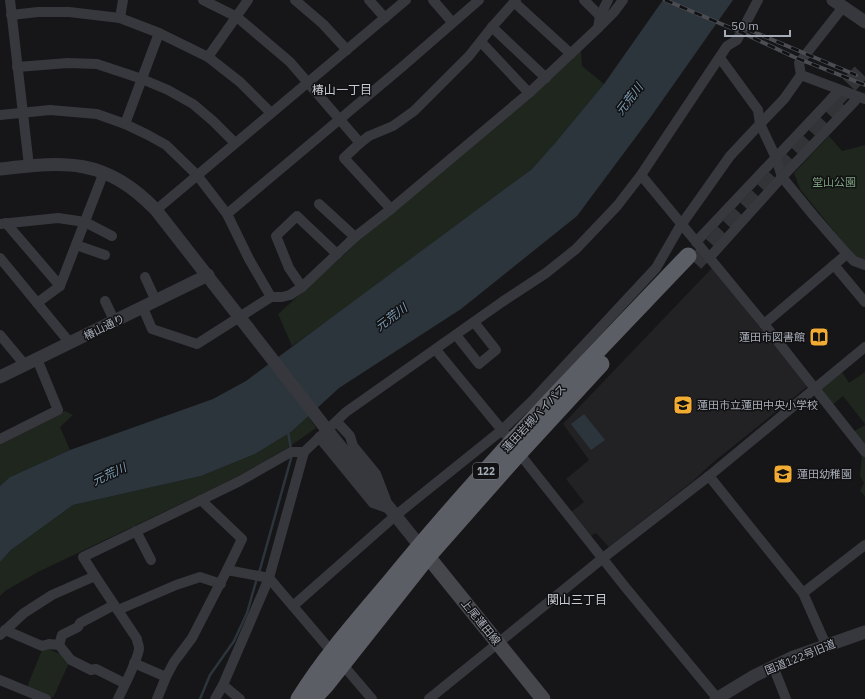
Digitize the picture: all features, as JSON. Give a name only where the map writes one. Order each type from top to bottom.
[{"type":"highway","name":"蓮田岩槻バイパス","points":[[299,699],[320,680],[511,442],[697,255]]},
{"type":"highway","name":"蓮田岩槻バイパス","points":[[313,699],[320,680]]},
{"type":"highway","name":"122","points":[[294,699],[320,680]]},
{"type":"highway","name":"122","points":[[316,699],[320,680]]},
{"type":"main road","name":"上尾蓮田線","points":[[424,551],[543,699]]},
{"type":"street","points":[[10,0],[29,166]]},
{"type":"street","points":[[120,18],[123,0]]},
{"type":"street","points":[[203,0],[237,17],[290,62],[360,143]]},
{"type":"street","points":[[208,57],[248,0]]},
{"type":"street","points":[[295,0],[323,24],[347,50]]},
{"type":"street","points":[[369,0],[385,18]]},
{"type":"street","points":[[156,210],[406,0]]},
{"type":"street","points":[[433,0],[452,22]]},
{"type":"street","points":[[227,214],[402,67],[479,0]]},
{"type":"street","points":[[584,0],[600,16]]},
{"type":"street","points":[[598,28],[600,16],[608,0]]},
{"type":"street","points":[[143,308],[152,329],[197,344],[271,296],[282,297],[290,295],[302,287],[355,237],[391,209],[546,78],[614,12],[623,0]]},
{"type":"street","points":[[215,699],[269,578],[304,452],[325,436],[346,412],[546,273],[576,249],[617,206],[641,175],[727,46],[737,40],[758,0]]},
{"type":"street","points":[[391,209],[344,158],[369,136],[393,126],[414,111],[469,56],[515,1],[571,54]]},
{"type":"street","points":[[293,606],[392,513],[511,442],[534,399],[656,268],[682,224],[730,156],[784,99],[801,75],[799,63],[839,3],[865,22]]},
{"type":"street","points":[[11,15],[38,12],[69,12],[120,18],[159,33],[208,57],[240,82],[271,113]]},
{"type":"street","points":[[492,27],[546,78]]},
{"type":"street","points":[[125,124],[159,33]]},
{"type":"street","points":[[481,42],[529,93]]},
{"type":"street","points":[[720,58],[758,110],[760,124],[776,158],[782,177],[847,254],[854,261],[865,265]]},
{"type":"street","points":[[17,67],[68,63],[97,64],[142,79],[168,90],[193,104],[235,143]]},
{"type":"street","points":[[801,75],[865,99]]},
{"type":"street","points":[[697,255],[776,158],[836,94]]},
{"type":"street","points":[[697,255],[782,177],[855,101]]},
{"type":"street","points":[[0,115],[50,110],[97,114],[125,124],[166,145],[197,175],[227,214],[249,259],[271,296]]},
{"type":"street","points":[[0,170],[29,166],[63,164],[104,172],[121,180],[134,189],[156,210],[208,275],[248,328],[325,436],[424,551]]},
{"type":"street","points":[[37,303],[60,286],[104,172]]},
{"type":"street","points":[[641,175],[682,224],[697,255],[764,324],[865,452]]},
{"type":"street","points":[[319,204],[355,237]]},
{"type":"street","points":[[302,287],[289,268],[276,236],[297,216],[337,254]]},
{"type":"street","points":[[3,224],[58,218],[85,222],[112,236]]},
{"type":"street","points":[[3,224],[60,286]]},
{"type":"street","points":[[76,245],[105,256]]},
{"type":"street","points":[[764,324],[847,254]]},
{"type":"street","points":[[0,258],[70,343]]},
{"type":"street","points":[[834,265],[865,302]]},
{"type":"street","name":"椿山通り","points":[[0,377],[115,322],[208,275]]},
{"type":"street","points":[[145,277],[156,301]]},
{"type":"street","points":[[105,301],[115,322]]},
{"type":"street","points":[[456,335],[479,364],[496,350],[474,322]]},
{"type":"street","points":[[0,335],[31,362],[58,410],[0,439]]},
{"type":"street","points":[[429,699],[603,558],[709,476],[865,348]]},
{"type":"street","points":[[436,350],[717,699]]},
{"type":"street","points":[[337,422],[350,436],[353,446],[376,474],[392,513]]},
{"type":"street","points":[[118,699],[139,650],[137,639],[83,557],[240,481],[291,452],[304,452]]},
{"type":"street","points":[[709,476],[803,593],[826,645]]},
{"type":"street","points":[[157,699],[166,676],[174,662],[192,638],[221,584],[242,539],[201,500]]},
{"type":"street","points":[[136,531],[151,560]]},
{"type":"street","points":[[803,593],[865,545]]},
{"type":"street","points":[[227,570],[269,578],[372,699]]},
{"type":"street","points":[[95,576],[52,595],[24,613],[3,632],[42,646],[49,644],[59,645],[70,660],[90,670],[96,669],[124,683]]},
{"type":"street","points":[[59,645],[62,635],[78,627],[80,623],[116,607],[200,577],[221,584]]},
{"type":"street","name":"国道122号旧道","points":[[717,699],[773,666],[826,645],[865,632]]},
{"type":"street","points":[[134,663],[166,676]]},
{"type":"street","points":[[773,666],[786,699]]},
{"type":"street","points":[[0,680],[39,698]]},
{"type":"street","points":[[222,685],[240,699]]},
{"type":"shaded area","name":"蓮田市立蓮田中央小学校","points":[[712,268],[808,386],[711,464],[693,481],[609,547],[596,533],[590,536],[571,512],[584,502],[566,479],[589,460],[563,424]]},
{"type":"green space","points":[[581,50],[582,66],[604,84],[560,138],[532,169],[424,251],[292,346],[278,314],[345,254],[366,233]]},
{"type":"green space","name":"堂山公園","points":[[829,136],[842,151],[865,145],[865,261],[855,257],[800,189],[794,173]]},
{"type":"green space","points":[[842,372],[849,383],[865,372],[865,424],[843,396],[831,406],[820,389]]},
{"type":"green space","points":[[65,411],[73,415],[60,427],[70,450],[10,477],[0,486],[0,443]]},
{"type":"green space","points":[[308,416],[316,428],[289,447],[237,477],[38,572],[5,591],[0,596],[0,562],[11,550],[73,505],[201,476],[255,454],[291,432]]},
{"type":"green space","points":[[865,425],[865,496],[860,491],[864,483],[860,476],[863,444],[853,432]]},
{"type":"green space","points":[[49,649],[64,656],[69,663],[53,698],[27,687],[42,650]]},
{"type":"water","name":"元荒川","points":[[663,0],[733,0],[650,118],[577,216],[461,309],[339,388],[291,432],[255,454],[201,476],[73,505],[11,550],[0,562],[0,486],[10,477],[70,450],[213,399],[246,381],[532,169],[604,84]]},
{"type":"water","points":[[584,414],[605,440],[591,450],[571,424]]},
{"type":"waterway","points":[[288,431],[291,450]]},
{"type":"waterway","points":[[259,573],[292,455]]},
{"type":"waterway","points":[[200,699],[210,675],[234,641],[247,613],[257,578]]},
{"type":"tunnel","points":[[832,103],[865,68]]},
{"type":"tunnel","points":[[695,263],[850,98]]},
{"type":"railway","points":[[665,0],[745,34],[794,57],[865,85]]},
{"type":"railway","points":[[747,29],[856,75]]},
{"type":"place","name":"蓮田市図書館","points":[[819,337]]},
{"type":"place","name":"蓮田市立蓮田中央小学校","points":[[683,405]]},
{"type":"place","name":"蓮田幼稚園","points":[[783,474]]},
{"type":"district","name":"椿山一丁目","points":[[342,89]]},
{"type":"district","name":"関山三丁目","points":[[577,599]]}]
